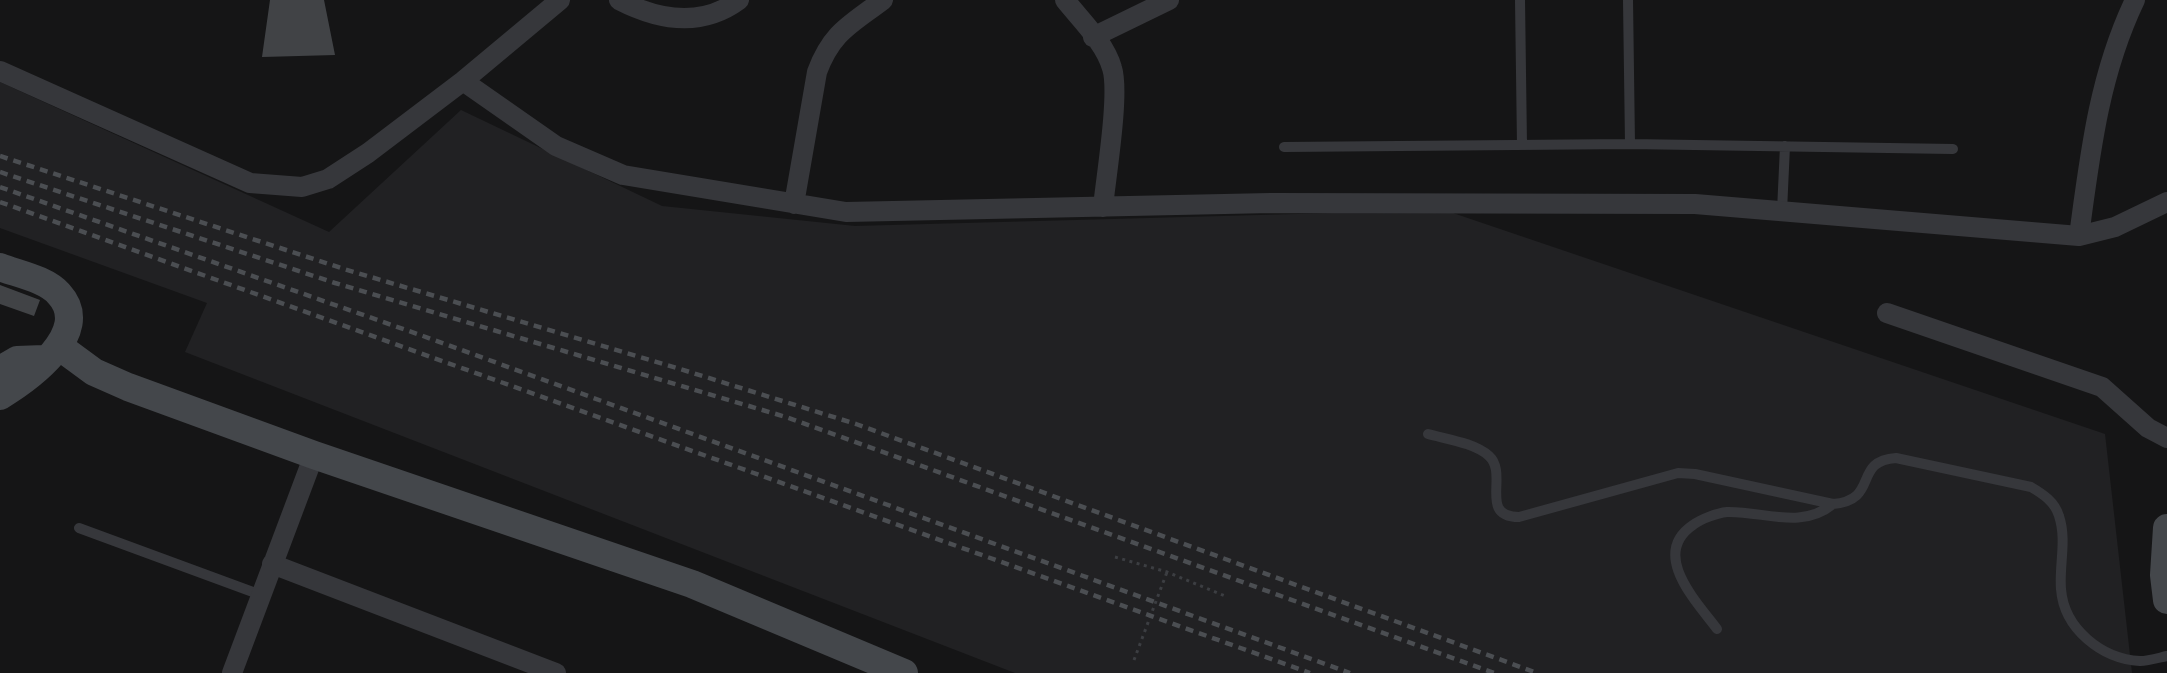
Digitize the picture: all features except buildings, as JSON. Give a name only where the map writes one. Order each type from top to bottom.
[{"type":"street","points":[[0,71],[250,183],[302,187],[328,178],[368,153],[463,81],[560,0]]},
{"type":"street","points":[[618,0],[648,12],[679,20],[703,18],[739,0]]},
{"type":"street","points":[[794,204],[817,72],[824,54],[833,39],[883,0]]},
{"type":"street","points":[[1065,0],[1093,37],[1113,69],[1114,91],[1103,207]]},
{"type":"street","points":[[1093,37],[1169,0]]},
{"type":"street","points":[[2079,236],[2095,118],[2110,61],[2135,0]]},
{"type":"street","points":[[463,81],[556,146],[623,175],[846,212],[1271,203],[1695,204],[2079,236],[2115,227],[2167,202]]},
{"type":"street","points":[[0,267],[44,284],[58,293],[69,315],[68,328],[52,353],[29,378],[0,396]]},
{"type":"street","points":[[1887,313],[2093,383],[2110,393],[2148,428],[2167,438]]},
{"type":"street","points":[[0,370],[17,360],[52,353],[128,387],[314,455],[692,584],[904,673]]},
{"type":"street","points":[[232,673],[314,455]]},
{"type":"street","points":[[2167,528],[2164,575],[2167,600]]},
{"type":"street","points":[[272,564],[555,673]]},
{"type":"lane","points":[[1520,0],[1522,145]]},
{"type":"lane","points":[[1628,0],[1630,144]]},
{"type":"lane","points":[[1284,147],[1630,144],[1953,149]]},
{"type":"lane","points":[[1782,211],[1785,146]]},
{"type":"lane","points":[[1428,434],[1474,448],[1488,455],[1496,465],[1496,502],[1500,511],[1510,517],[1520,517],[1678,473],[1695,474],[1833,504],[1849,503],[1860,494],[1872,467],[1881,459],[1896,458],[2031,487],[2048,497],[2059,514],[2062,536],[2061,590],[2067,614],[2083,635],[2102,651],[2116,657],[2142,661],[2167,656]]},
{"type":"lane","points":[[1717,629],[1677,572],[1674,561],[1675,547],[1683,531],[1699,521],[1725,512],[1804,518],[1821,514],[1833,504]]},
{"type":"lane","points":[[79,528],[261,595]]},
{"type":"path","points":[[1115,557],[1167,573],[1225,596]]},
{"type":"path","points":[[1134,660],[1167,573]]},
{"type":"shaded area","points":[[0,82],[329,232],[461,110],[662,206],[855,226],[1444,210],[2105,434],[2132,673],[1015,673],[185,352],[207,303],[0,228]]},
{"type":"railway","points":[[0,156],[344,269],[856,424],[1537,673]]},
{"type":"railway","points":[[0,172],[335,283],[786,417],[1494,673]]},
{"type":"railway","points":[[0,187],[423,336],[1350,673]]},
{"type":"railway","points":[[0,202],[1310,673]]}]
